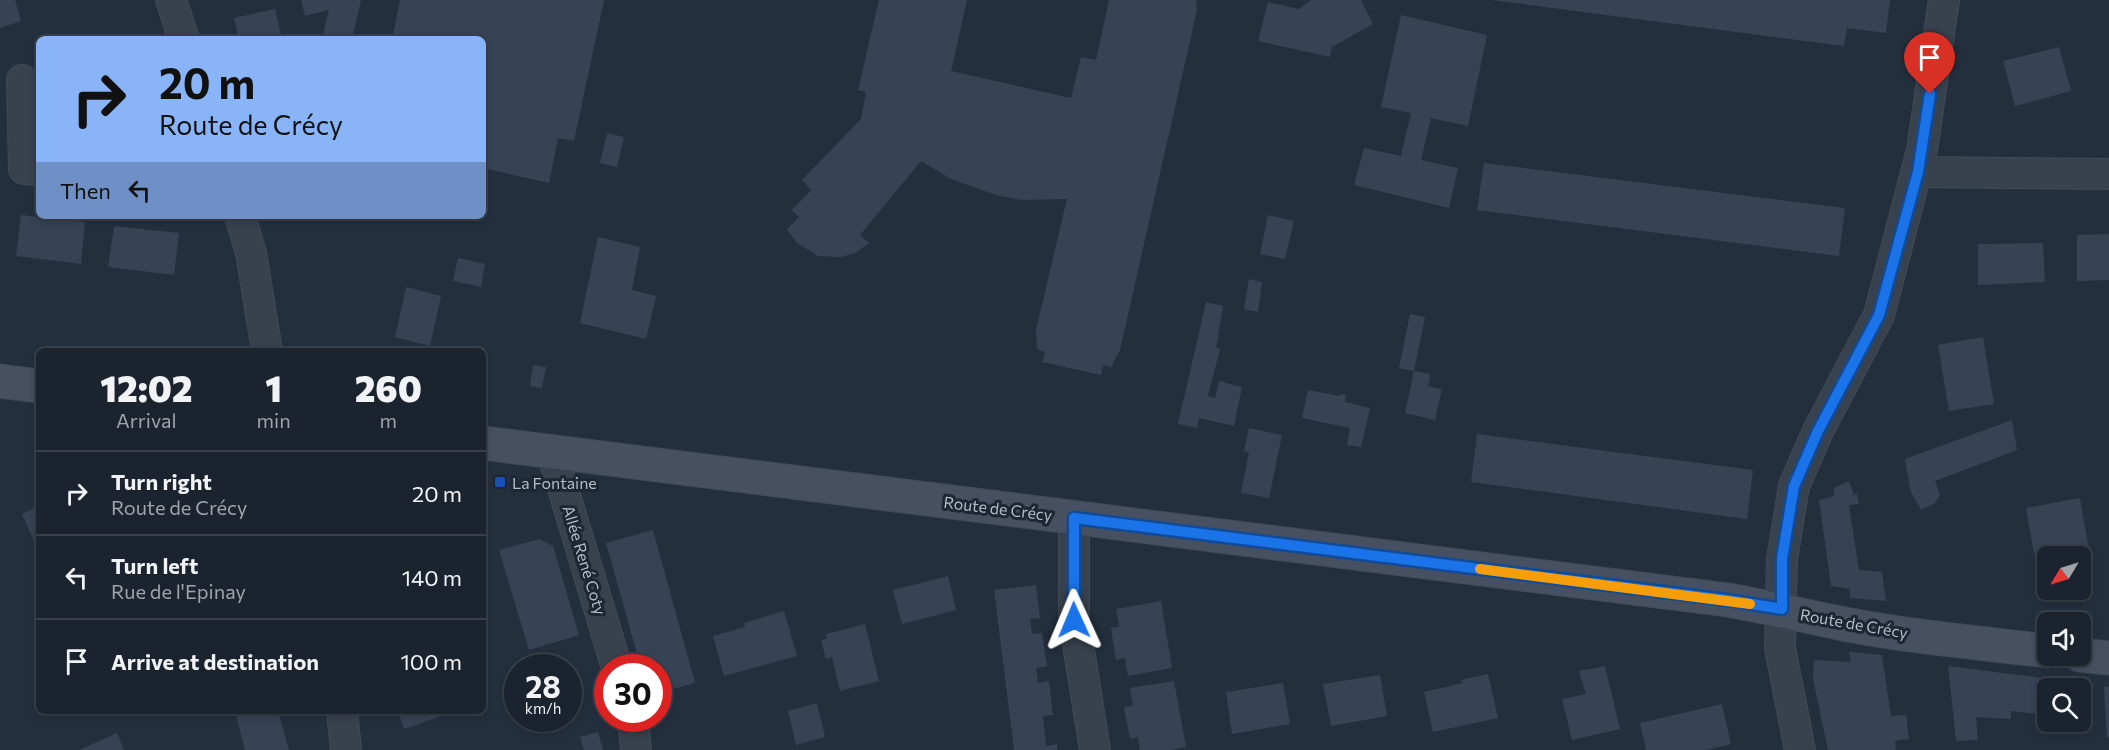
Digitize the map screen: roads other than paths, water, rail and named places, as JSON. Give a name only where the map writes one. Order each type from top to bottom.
[{"type":"main road","points":[[0,381],[36,386]]},
{"type":"main road","name":"Route de Crécy","points":[[486,443],[1728,600],[1782,609],[1845,624],[1942,639],[2037,650]]},
{"type":"main road","points":[[2091,656],[2109,658]]},
{"type":"street","points":[[171,0],[183,36]]},
{"type":"street","points":[[1800,750],[1780,648],[1782,559],[1794,486],[1818,431],[1879,315],[1918,172],[1944,0]]},
{"type":"street","points":[[22,80],[24,169],[36,170]]},
{"type":"street","points":[[1918,172],[2109,174]]},
{"type":"street","points":[[241,219],[251,253],[267,348]]},
{"type":"street","name":"Allée René Coty","points":[[552,452],[613,654]]},
{"type":"street","points":[[1074,518],[1074,620],[1095,750]]},
{"type":"street","points":[[342,714],[346,750]]},
{"type":"street","points":[[634,732],[636,750]]},
{"type":"place","name":"La Fontaine","points":[[500,482]]}]
